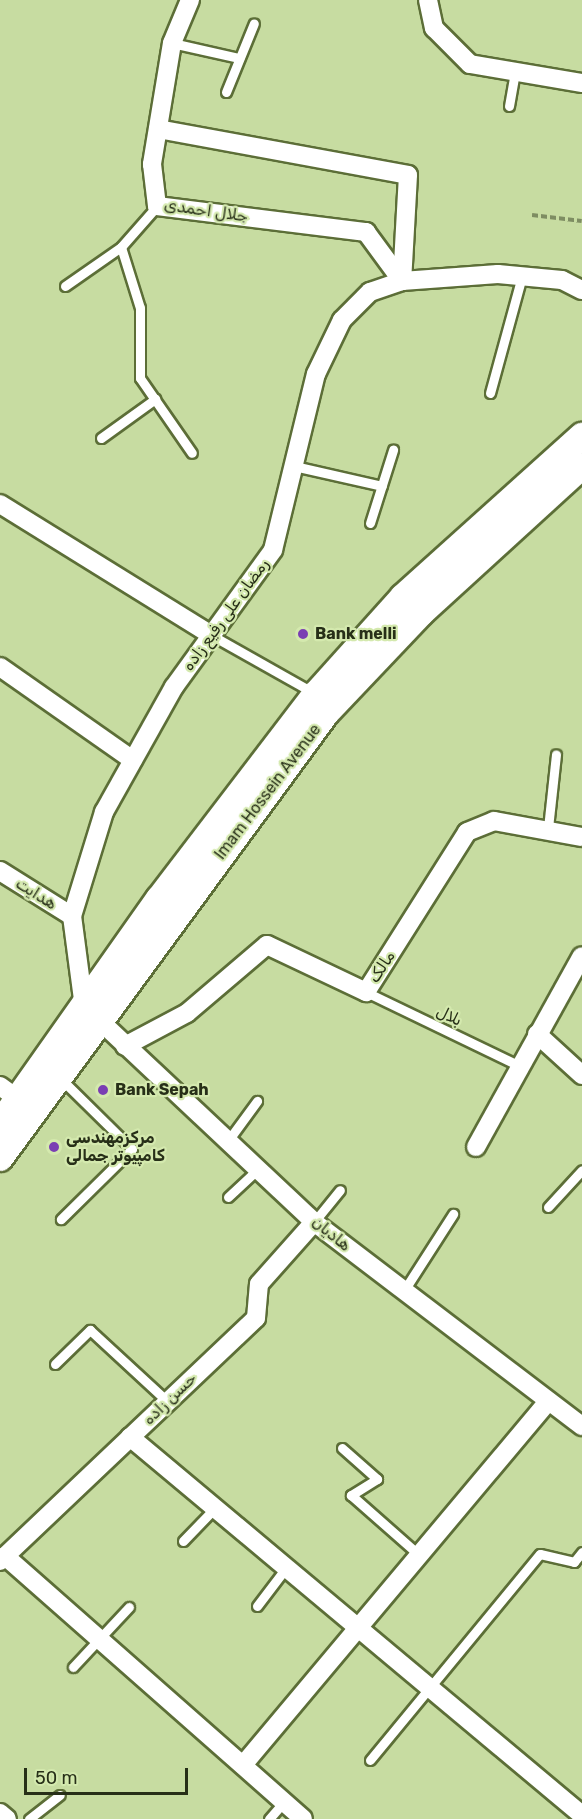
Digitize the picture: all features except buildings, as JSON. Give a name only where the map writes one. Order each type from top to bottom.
[{"type":"main road","name":"Imam Hossein Avenue","points":[[0,1158],[58,1076],[91,1013],[159,899],[316,694],[403,597],[582,436]]},
{"type":"main road","name":"Imam Hossein Avenue","points":[[0,1124],[9,1092],[91,1013],[326,714],[420,613],[582,466]]},
{"type":"street","name":"جلال احمدی","points":[[190,0],[172,43],[152,164],[157,206],[366,232],[402,282]]},
{"type":"street","points":[[428,0],[434,28],[470,64],[582,83]]},
{"type":"street","points":[[158,129],[408,175],[402,282]]},
{"type":"street","name":"رمضان علی رفیع زاده","points":[[91,1013],[72,916],[104,812],[210,634],[273,550],[316,374],[342,320],[370,292],[402,282],[522,276],[562,280],[582,290]]},
{"type":"street","points":[[0,504],[210,634]]},
{"type":"street","points":[[0,667],[133,760]]},
{"type":"street","name":"مالک","points":[[125,1046],[187,1013],[267,945],[366,992],[467,832],[494,821],[548,828],[582,837]]},
{"type":"street","name":"هدایت","points":[[0,871],[72,916]]},
{"type":"street","points":[[476,1147],[582,956]]},
{"type":"street","name":"هادیان","points":[[91,1013],[314,1222],[582,1426]]},
{"type":"street","points":[[537,1034],[582,1075]]},
{"type":"street","name":"حسن زاده","points":[[2,1555],[168,1402],[256,1317],[259,1284],[314,1222]]},
{"type":"street","points":[[243,1766],[548,1401]]},
{"type":"street","points":[[130,1437],[582,1815],[578,1819]]},
{"type":"street","points":[[2,1555],[303,1819]]},
{"type":"street","points":[[0,1814],[7,1819]]},
{"type":"lane","points":[[226,92],[254,23]]},
{"type":"lane","points":[[172,43],[239,58]]},
{"type":"lane","points":[[509,106],[515,71]]},
{"type":"lane","points":[[65,286],[121,248],[157,206]]},
{"type":"lane","points":[[121,248],[140,308],[140,378],[192,453]]},
{"type":"lane","points":[[490,393],[522,276]]},
{"type":"lane","points":[[101,438],[155,399]]},
{"type":"lane","points":[[370,523],[393,450]]},
{"type":"lane","points":[[294,466],[382,486]]},
{"type":"lane","points":[[210,634],[316,694]]},
{"type":"lane","points":[[548,828],[556,754]]},
{"type":"lane","name":"بلال","points":[[366,992],[520,1066]]},
{"type":"lane","points":[[58,1076],[132,1149],[60,1220]]},
{"type":"lane","points":[[227,1142],[256,1101]]},
{"type":"lane","points":[[228,1197],[257,1170]]},
{"type":"lane","points":[[548,1207],[582,1170]]},
{"type":"lane","points":[[314,1222],[340,1190]]},
{"type":"lane","points":[[403,1292],[453,1214]]},
{"type":"lane","points":[[55,1364],[90,1330],[168,1402]]},
{"type":"lane","points":[[342,1448],[377,1479],[351,1495],[419,1555]]},
{"type":"lane","points":[[183,1541],[215,1509]]},
{"type":"lane","points":[[370,1760],[540,1554],[574,1562],[582,1551]]},
{"type":"lane","points":[[257,1606],[286,1568]]},
{"type":"lane","points":[[73,1667],[102,1641],[129,1607]]},
{"type":"lane","points":[[29,1819],[60,1795]]},
{"type":"lane","points":[[269,1819],[284,1802]]},
{"type":"path","points":[[532,215],[582,221]]},
{"type":"place","name":"Bank melli","points":[[303,634]]},
{"type":"place","name":"Bank Sepah","points":[[103,1090]]},
{"type":"place","name":"مرکزمهندسی کامپیوتر جمالی","points":[[54,1147]]}]
